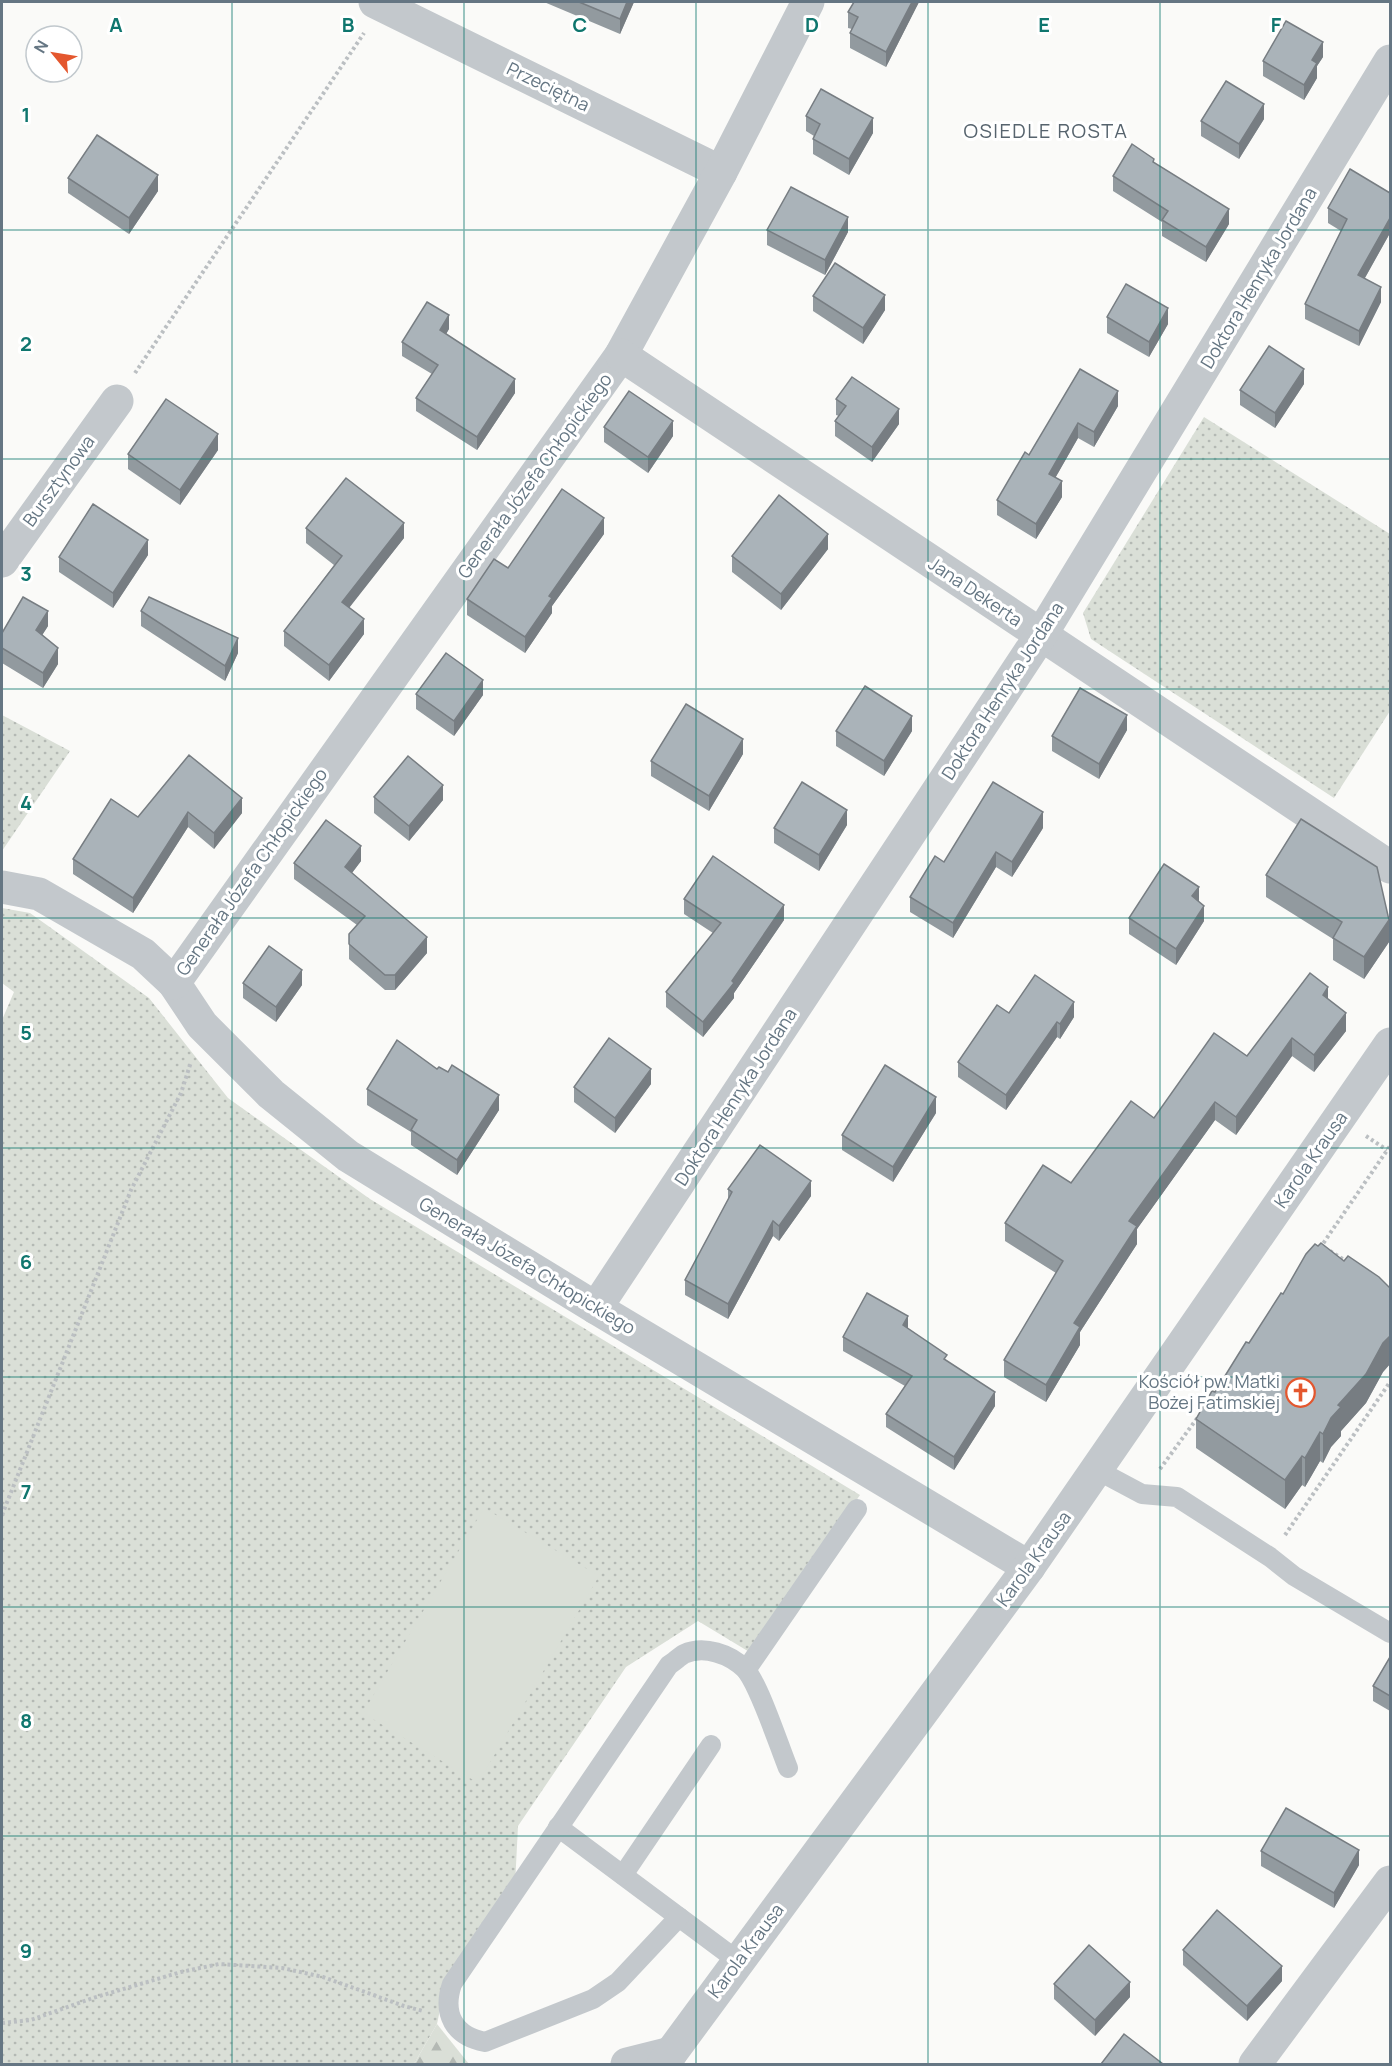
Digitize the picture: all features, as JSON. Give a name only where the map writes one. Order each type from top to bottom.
[{"type":"street","name":"Generała Józefa Chłopickiego","points":[[808,2],[721,172],[621,355],[174,983],[202,1025],[271,1094],[348,1156],[596,1308],[1029,1567]]},
{"type":"street","name":"Przeciętna","points":[[386,4],[721,172]]},
{"type":"street","name":"Doktora Henryka Jordana","points":[[596,1308],[1041,635],[1390,61]]},
{"type":"street","name":"Jana Dekerta","points":[[621,355],[1390,867]]},
{"type":"street","name":"Bursztynowa","points":[[2,561],[117,401]]},
{"type":"street","points":[[2,887],[39,894],[143,954],[174,983]]},
{"type":"street","name":"Karola Krausa","points":[[667,2059],[1029,1567],[1390,1044]]},
{"type":"street","points":[[1255,2064],[1390,1882]]},
{"type":"street","points":[[627,2064],[667,2059]]},
{"type":"lane","points":[[1097,1470],[1142,1494],[1177,1497],[1270,1557],[1294,1576],[1390,1633]]},
{"type":"lane","points":[[746,1670],[857,1509]]},
{"type":"lane","points":[[679,1917],[618,1982],[593,1999],[485,2042],[463,2033],[454,2024],[448,2012],[448,1997],[452,1984],[669,1665],[685,1654],[703,1650],[721,1654],[746,1670],[754,1684],[788,1768]]},
{"type":"lane","points":[[623,1875],[711,1745]]},
{"type":"lane","points":[[558,1827],[738,1961]]},
{"type":"path","points":[[117,401],[371,22],[386,4]]},
{"type":"path","points":[[2,1515],[131,1190],[181,1094],[202,1025]]},
{"type":"path","points":[[1315,1255],[1389,1148],[1363,1133]]},
{"type":"path","points":[[1322,1245],[1352,1265]]},
{"type":"path","points":[[1270,1557],[1390,1382]]},
{"type":"path","points":[[1142,1494],[1204,1408]]},
{"type":"path","points":[[2,2023],[31,2020],[93,1998],[181,1972],[219,1964],[261,1966],[303,1972],[358,1988],[404,2006],[430,2012],[448,2012]]},
{"type":"green space","points":[[1204,417],[1390,534],[1390,711],[1334,798],[1091,639],[1083,613]]},
{"type":"green space","points":[[2,715],[70,751],[2,851]]},
{"type":"green space","points":[[2,908],[30,913],[149,998],[228,1098],[370,1199],[860,1495],[751,1653],[698,1621],[626,1667],[518,1826],[515,1885],[446,1981],[437,2024],[414,2064],[2,2064],[2,1020],[14,992],[2,983]]},
{"type":"green space","points":[[484,1508],[599,1576],[478,1783],[363,1713]]},
{"type":"green space","points":[[437,2024],[469,2064],[414,2064]]},
{"type":"building","points":[[579,2],[627,2],[620,19]]},
{"type":"building","points":[[854,2],[912,2],[886,52],[850,33],[858,17],[848,12]]},
{"type":"building","points":[[1286,21],[1323,42],[1312,60],[1317,63],[1304,85],[1263,61]]},
{"type":"building","points":[[1226,81],[1264,104],[1239,144],[1201,121]]},
{"type":"building","points":[[821,89],[873,118],[849,159],[813,139],[820,124],[806,116]]},
{"type":"building","points":[[97,135],[158,175],[129,218],[68,178]]},
{"type":"building","points":[[1132,144],[1154,159],[1153,162],[1229,209],[1206,247],[1162,220],[1168,211],[1113,176]]},
{"type":"building","points":[[1350,169],[1390,193],[1390,218],[1358,275],[1381,287],[1359,331],[1305,304],[1347,219],[1328,208]]},
{"type":"building","points":[[791,187],[848,217],[825,260],[767,230]]},
{"type":"building","points":[[835,263],[885,295],[863,328],[813,296]]},
{"type":"building","points":[[1126,284],[1168,308],[1149,342],[1107,317]]},
{"type":"building","points":[[427,302],[449,315],[440,330],[515,379],[477,437],[416,398],[438,365],[402,342]]},
{"type":"building","points":[[1269,346],[1304,369],[1275,413],[1240,390]]},
{"type":"building","points":[[1080,369],[1118,391],[1094,432],[1078,423],[1049,474],[1062,481],[1036,524],[997,500],[1025,452],[1029,455]]},
{"type":"building","points":[[852,377],[899,409],[872,447],[835,421],[846,406],[836,399]]},
{"type":"building","points":[[629,391],[673,421],[648,457],[604,427]]},
{"type":"building","points":[[166,399],[218,434],[180,490],[128,454]]},
{"type":"building","points":[[346,478],[404,523],[342,602],[364,619],[329,665],[284,631],[342,556],[306,528]]},
{"type":"building","points":[[562,489],[604,518],[549,596],[552,598],[525,637],[467,599],[494,559],[508,568]]},
{"type":"building","points":[[779,495],[828,534],[781,594],[732,556]]},
{"type":"building","points":[[93,504],[148,540],[113,593],[59,557]]},
{"type":"building","points":[[23,597],[48,611],[36,630],[58,648],[43,673],[2,648],[2,633]]},
{"type":"building","points":[[149,597],[238,638],[225,666],[141,611]]},
{"type":"building","points":[[446,653],[483,680],[454,721],[416,694]]},
{"type":"building","points":[[865,686],[912,716],[884,761],[836,731]]},
{"type":"building","points":[[1080,688],[1127,715],[1099,764],[1052,736]]},
{"type":"building","points":[[686,704],[743,739],[709,796],[651,761]]},
{"type":"building","points":[[189,755],[242,798],[214,833],[188,812],[133,898],[73,859],[111,799],[138,817]]},
{"type":"building","points":[[408,756],[443,785],[409,826],[374,797]]},
{"type":"building","points":[[802,782],[847,810],[819,855],[774,828]]},
{"type":"building","points":[[993,782],[1043,812],[1012,862],[996,852],[953,923],[910,897],[935,856],[944,862]]},
{"type":"building","points":[[1301,819],[1377,867],[1389,920],[1364,957],[1333,938],[1342,922],[1266,875]]},
{"type":"building","points":[[326,820],[361,846],[345,867],[427,937],[395,975],[385,975],[349,944],[349,934],[365,916],[294,863]]},
{"type":"building","points":[[713,856],[784,905],[732,981],[734,983],[703,1022],[666,992],[721,923],[684,899]]},
{"type":"building","points":[[1164,864],[1199,887],[1192,896],[1204,906],[1176,949],[1129,918]]},
{"type":"building","points":[[269,946],[302,970],[276,1007],[243,983]]},
{"type":"building","points":[[1310,973],[1328,987],[1323,995],[1346,1013],[1314,1055],[1292,1038],[1236,1117],[1215,1102],[1129,1221],[1137,1226],[1074,1323],[1080,1327],[1046,1385],[1004,1360],[1063,1261],[1005,1223],[1043,1165],[1071,1183],[1131,1101],[1154,1118],[1214,1033],[1247,1056]]},
{"type":"building","points":[[1035,975],[1074,1002],[1060,1024],[1057,1022],[1006,1095],[958,1062],[997,1005],[1009,1013]]},
{"type":"building","points":[[609,1038],[651,1069],[615,1118],[574,1087]]},
{"type":"building","points":[[397,1040],[437,1069],[439,1067],[448,1072],[452,1065],[499,1095],[457,1160],[411,1130],[417,1120],[367,1089]]},
{"type":"building","points":[[885,1065],[936,1097],[893,1167],[842,1135]]},
{"type":"building","points":[[760,1145],[811,1181],[779,1226],[773,1221],[728,1304],[685,1280],[732,1192],[728,1189]]},
{"type":"building","name":"Kościół pw. Matki Bożej Fatimskiej","points":[[1321,1243],[1344,1261],[1348,1256],[1379,1277],[1390,1288],[1390,1336],[1383,1343],[1366,1374],[1338,1405],[1341,1407],[1331,1418],[1323,1434],[1320,1432],[1305,1458],[1302,1456],[1285,1480],[1196,1419],[1212,1391],[1215,1392],[1246,1342],[1249,1343],[1281,1293],[1283,1294],[1306,1254],[1315,1244],[1318,1246]]},
{"type":"building","points":[[867,1293],[908,1316],[903,1325],[947,1355],[944,1359],[995,1392],[954,1457],[886,1414],[912,1376],[843,1337]]},
{"type":"building","points":[[1390,1657],[1390,1696],[1373,1686]]},
{"type":"building","points":[[1286,1808],[1359,1850],[1334,1893],[1261,1851]]},
{"type":"building","points":[[1217,1910],[1282,1966],[1247,2006],[1183,1950]]},
{"type":"building","points":[[1089,1945],[1130,1982],[1095,2020],[1054,1984]]},
{"type":"building","points":[[1124,2034],[1163,2064],[1101,2064]]},
{"type":"place","name":"Kościół pw. Matki Bożej Fatimskiej","points":[[1301,1392]]},
{"type":"district","name":"OSIEDLE ROSTA","points":[[1046,131]]}]
